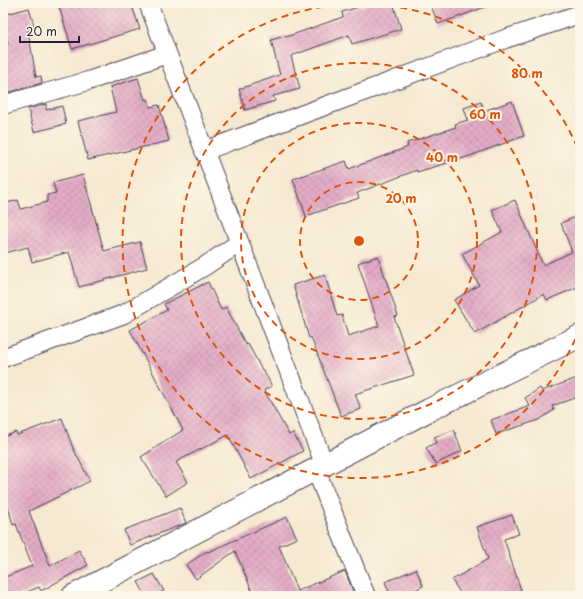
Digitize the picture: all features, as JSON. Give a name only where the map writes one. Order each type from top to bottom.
[{"type":"street","points":[[148,3],[239,243],[366,596]]},
{"type":"street","points":[[204,151],[505,39],[580,14]]},
{"type":"street","points":[[3,105],[88,81],[167,54]]},
{"type":"street","points":[[3,358],[124,314],[205,266],[239,243]]},
{"type":"street","points":[[73,596],[321,468],[429,410],[580,336]]},
{"type":"building","points":[[58,3],[131,3],[140,29],[72,49]]},
{"type":"building","points":[[372,3],[393,3],[401,29],[352,44],[349,35],[291,56],[300,89],[273,96],[275,101],[245,110],[239,89],[280,75],[271,40],[286,37],[343,17],[342,12]]},
{"type":"building","points":[[430,3],[491,3],[491,5],[438,24]]},
{"type":"building","points":[[29,8],[35,29],[28,31],[36,77],[41,76],[42,83],[3,94],[3,45],[8,44],[3,26],[3,15]]},
{"type":"building","points":[[138,78],[145,100],[148,99],[150,107],[159,105],[169,141],[88,160],[78,121],[116,112],[110,87]]},
{"type":"building","points":[[512,101],[524,136],[467,157],[417,172],[417,170],[357,193],[359,198],[306,216],[293,179],[346,161],[349,169],[408,147],[407,143],[456,127],[455,124],[468,120],[464,108],[481,102],[484,111]]},
{"type":"building","points":[[46,104],[46,110],[62,106],[66,124],[34,132],[28,109]]},
{"type":"building","points":[[83,175],[104,251],[140,242],[147,268],[79,287],[69,252],[32,262],[28,247],[5,253],[3,245],[3,204],[18,200],[21,209],[47,202],[47,195],[56,193],[53,183]]},
{"type":"building","points":[[515,200],[543,265],[572,252],[561,223],[580,215],[580,286],[547,300],[544,294],[475,334],[454,300],[479,285],[462,254],[502,232],[492,210]]},
{"type":"building","points":[[378,256],[398,316],[394,317],[414,375],[355,394],[361,409],[341,416],[311,337],[309,338],[293,285],[325,275],[337,316],[342,315],[348,336],[379,326],[358,263]]},
{"type":"building","points":[[208,282],[221,310],[226,307],[246,345],[248,344],[272,386],[264,390],[289,435],[293,433],[303,451],[251,479],[228,435],[176,462],[188,482],[166,496],[141,457],[183,430],[130,330],[167,310],[164,304]]},
{"type":"building","points":[[580,377],[580,396],[552,406],[554,410],[539,420],[496,434],[491,420],[530,406],[525,398],[540,388],[542,391]]},
{"type":"building","points":[[62,418],[73,448],[90,481],[29,511],[50,566],[79,550],[88,565],[41,591],[39,587],[17,596],[3,596],[3,578],[32,566],[16,524],[13,525],[3,487],[3,437],[16,432],[17,435]]},
{"type":"building","points":[[454,430],[462,451],[436,464],[426,448],[437,442],[434,437]]},
{"type":"building","points":[[180,508],[186,523],[130,545],[124,530]]},
{"type":"building","points":[[512,515],[519,534],[504,539],[523,596],[462,596],[452,580],[488,559],[477,527]]},
{"type":"building","points":[[287,517],[297,538],[279,546],[297,591],[345,571],[355,596],[254,596],[235,551],[196,579],[186,565],[207,551],[208,552]]},
{"type":"building","points":[[416,569],[423,586],[402,596],[391,596],[385,582]]},
{"type":"building","points":[[154,574],[164,591],[155,596],[146,596],[138,582]]}]
